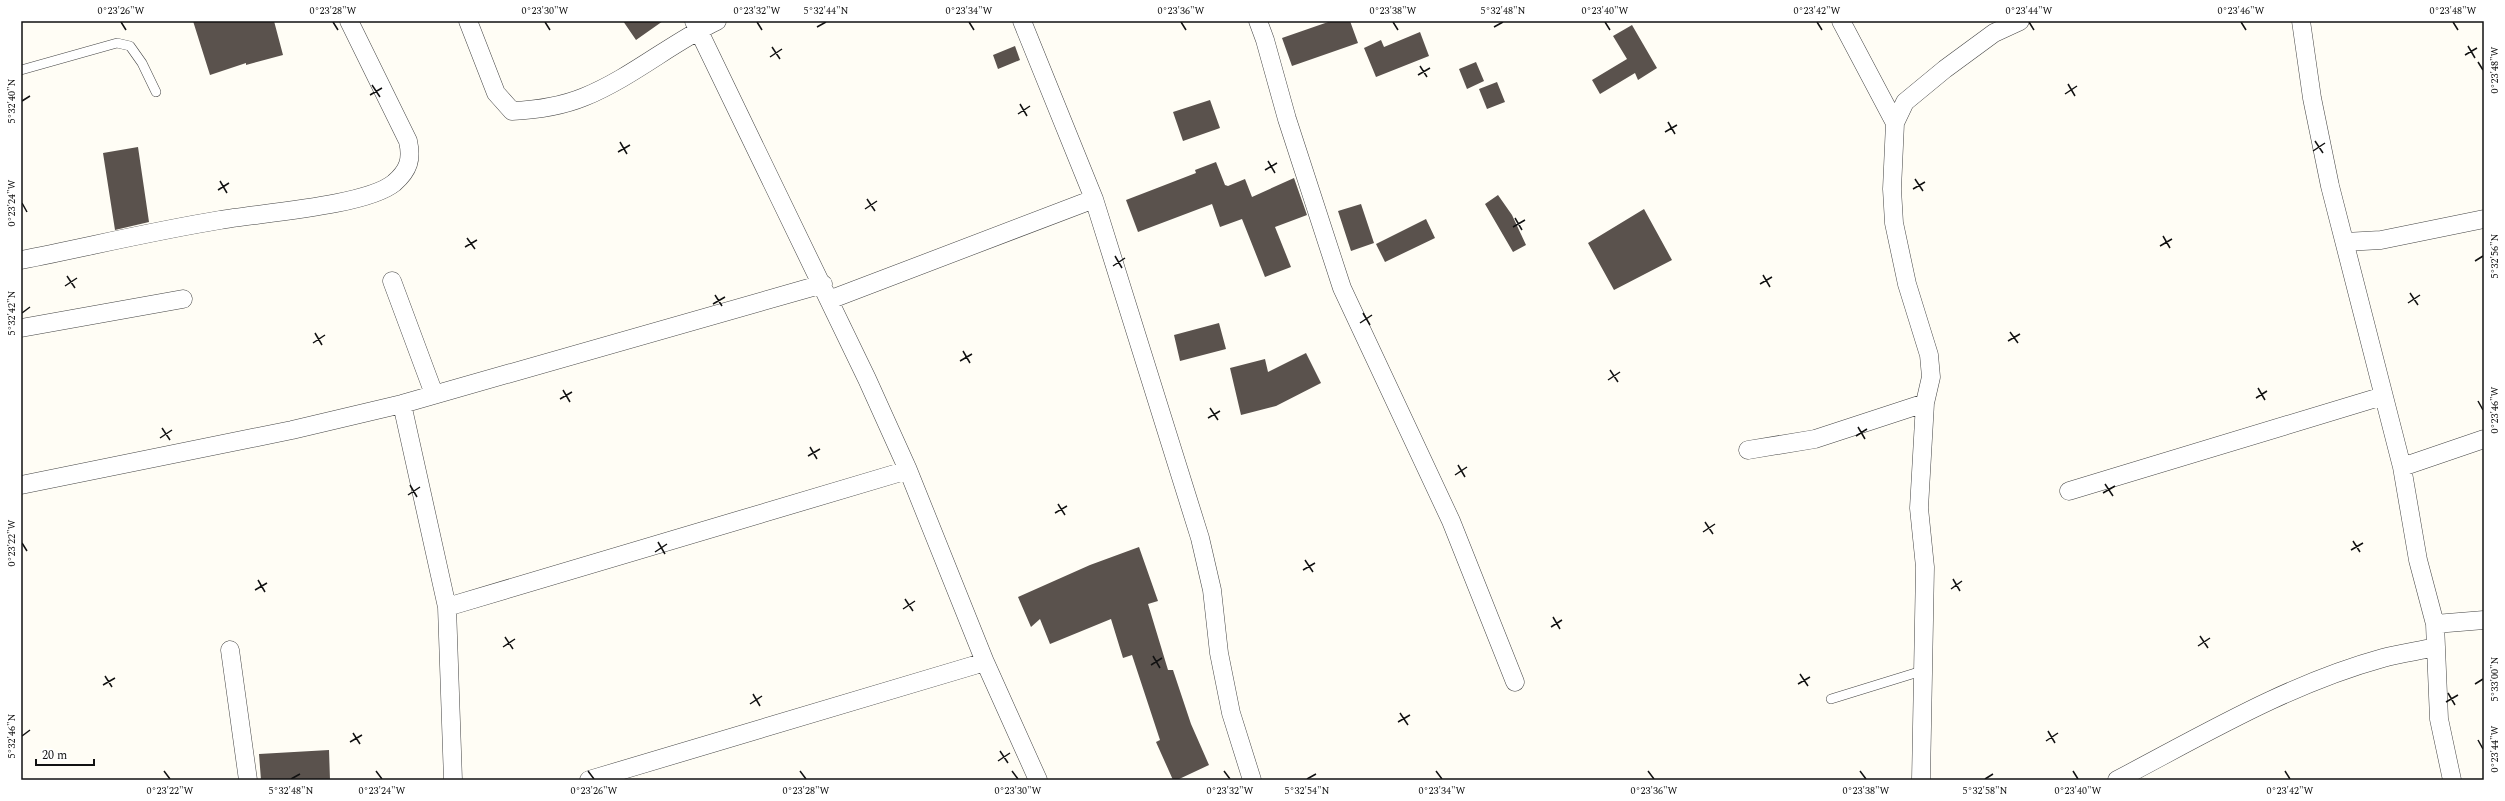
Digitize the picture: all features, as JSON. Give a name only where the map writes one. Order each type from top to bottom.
[{"type":"street","points":[[21,260],[219,220],[359,198],[393,184],[409,167],[411,155],[408,141],[349,21]]},
{"type":"street","points":[[468,21],[496,93],[512,111],[539,108],[583,98],[611,84],[696,26],[717,21]]},
{"type":"street","points":[[1022,21],[1094,199],[1200,538],[1212,590],[1219,654],[1230,705],[1252,780]]},
{"type":"street","points":[[1258,21],[1318,219],[1342,288],[1451,521],[1515,682]]},
{"type":"street","points":[[1841,21],[1895,123]]},
{"type":"street","points":[[1921,780],[1925,567],[1920,508],[1925,403],[1931,377],[1929,355],[1907,284],[1894,223],[1892,189],[1895,123],[1905,102],[1939,74],[1994,33],[2020,21]]},
{"type":"street","points":[[2301,21],[2312,98],[2330,186],[2402,467],[2418,560],[2435,624],[2439,719],[2452,780]]},
{"type":"street","points":[[696,26],[826,292],[908,470],[985,662],[1038,780]]},
{"type":"street","points":[[21,485],[292,430],[402,404],[434,394],[826,292],[1094,199]]},
{"type":"street","points":[[2345,242],[2381,240],[2484,219]]},
{"type":"street","points":[[392,281],[434,394]]},
{"type":"street","points":[[21,328],[183,299]]},
{"type":"street","points":[[2068,491],[2383,396]]},
{"type":"street","points":[[1748,450],[1815,439],[1925,403]]},
{"type":"street","points":[[402,404],[447,607],[453,780]]},
{"type":"street","points":[[2402,467],[2484,439]]},
{"type":"street","points":[[447,607],[908,470]]},
{"type":"street","points":[[2435,624],[2484,620]]},
{"type":"street","points":[[2117,780],[2259,705],[2313,682],[2383,658],[2436,647]]},
{"type":"street","points":[[230,650],[248,780]]},
{"type":"street","points":[[589,780],[985,662]]},
{"type":"lane","points":[[21,70],[117,43],[130,46],[142,63],[156,92]]},
{"type":"lane","points":[[1831,699],[1924,670]]},
{"type":"building","points":[[193,21],[274,21],[283,55],[246,65],[246,63],[210,75]]},
{"type":"building","points":[[623,21],[663,21],[636,40]]},
{"type":"building","points":[[1331,21],[1350,21],[1358,43],[1292,66],[1282,38]]},
{"type":"building","points":[[1632,25],[1657,68],[1638,80],[1635,73],[1600,94],[1592,80],[1627,59],[1613,36]]},
{"type":"building","points":[[1420,32],[1429,56],[1376,77],[1364,48],[1381,40],[1384,47]]},
{"type":"building","points":[[1015,46],[1020,60],[998,69],[993,55]]},
{"type":"building","points":[[1476,62],[1484,81],[1467,89],[1459,69]]},
{"type":"building","points":[[1497,82],[1505,102],[1487,109],[1479,89]]},
{"type":"building","points":[[1210,100],[1220,128],[1183,141],[1173,112]]},
{"type":"building","points":[[138,147],[149,222],[115,230],[103,153]]},
{"type":"building","points":[[1216,162],[1225,185],[1228,186],[1245,179],[1252,197],[1294,178],[1307,215],[1275,227],[1291,267],[1265,277],[1242,219],[1220,227],[1212,204],[1138,232],[1126,200],[1196,173],[1195,170]]},
{"type":"building","points":[[1498,195],[1512,215],[1526,245],[1513,252],[1485,204]]},
{"type":"building","points":[[1361,204],[1374,243],[1351,251],[1338,211]]},
{"type":"building","points":[[1644,209],[1672,260],[1614,290],[1588,243]]},
{"type":"building","points":[[1426,219],[1435,238],[1385,262],[1376,244]]},
{"type":"building","points":[[1219,323],[1226,349],[1180,361],[1174,335]]},
{"type":"building","points":[[1306,353],[1321,383],[1276,406],[1241,415],[1230,368],[1265,359],[1268,372]]},
{"type":"building","points":[[1139,547],[1158,601],[1148,604],[1168,670],[1173,670],[1191,724],[1209,765],[1177,780],[1173,780],[1156,742],[1160,740],[1132,655],[1123,658],[1111,619],[1050,644],[1040,619],[1031,627],[1018,597],[1090,565]]},
{"type":"building","points":[[329,750],[330,780],[261,780],[259,754]]}]
